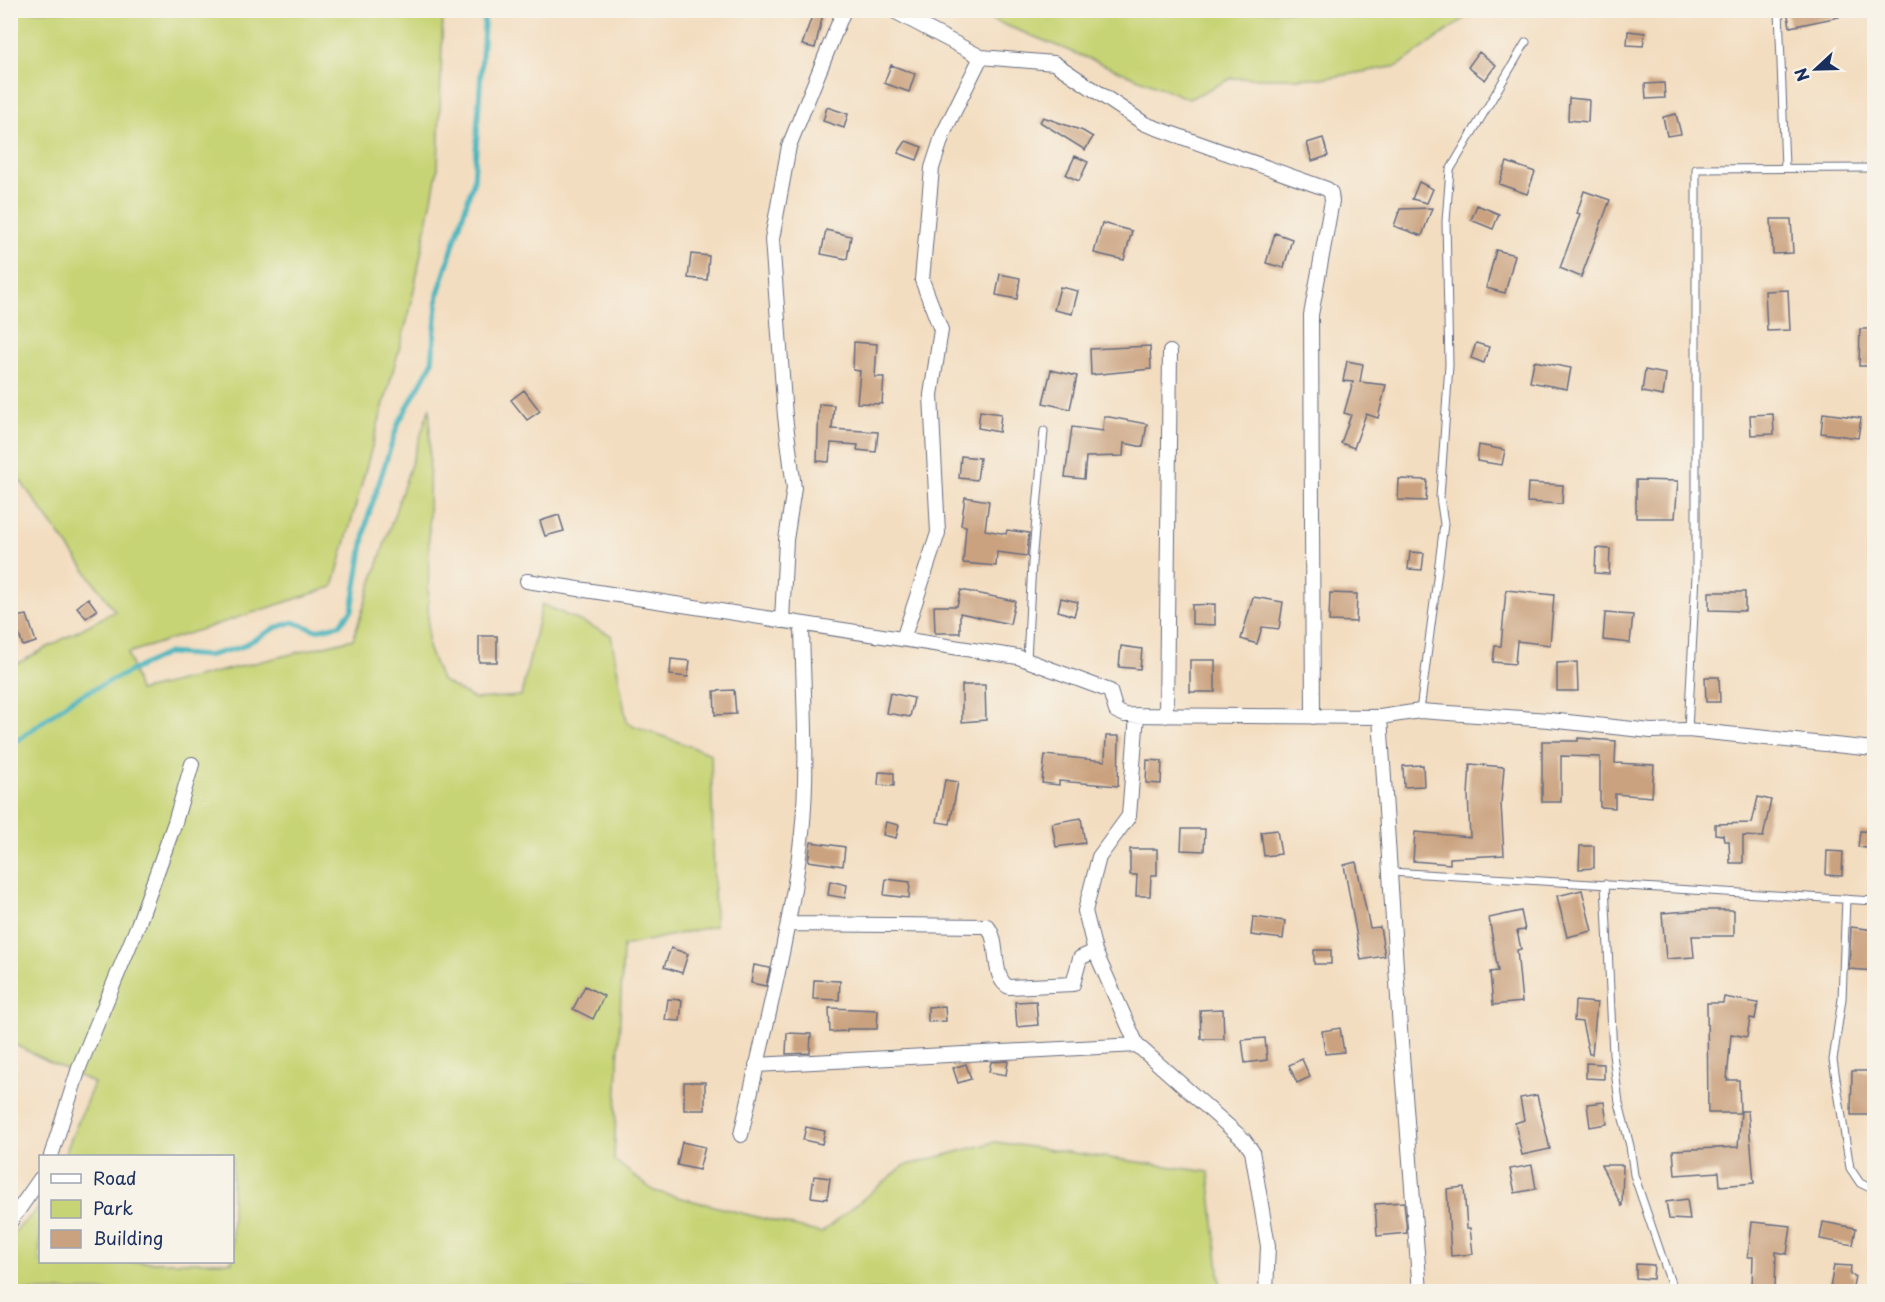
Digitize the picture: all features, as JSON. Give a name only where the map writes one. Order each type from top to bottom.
[{"type":"street","points":[[782,621],[786,540],[794,488],[784,404],[772,239],[780,208],[789,146],[844,10]]},
{"type":"street","points":[[892,10],[981,57],[1054,63],[1144,124],[1327,189],[1331,193],[1332,201],[1311,315],[1313,717]]},
{"type":"street","points":[[903,639],[938,533],[931,395],[941,330],[922,280],[932,168],[943,134],[981,57]]},
{"type":"street","points":[[1166,716],[1170,352]]},
{"type":"street","points":[[527,581],[1027,660],[1110,691],[1116,711],[1125,715],[1380,717],[1420,711],[1651,730],[1688,730],[1875,749]]},
{"type":"street","points":[[741,1135],[790,924],[804,800],[802,624]]},
{"type":"street","points":[[1137,715],[1129,816],[1099,857],[1085,911],[1095,951],[1137,1045],[1244,1140],[1252,1151],[1268,1246],[1266,1292]]},
{"type":"street","points":[[1380,717],[1420,1292]]},
{"type":"street","points":[[51,1155],[80,1065],[138,924],[175,822],[192,764]]},
{"type":"street","points":[[790,924],[987,926],[992,934],[1002,980],[1009,987],[1073,984],[1080,958],[1095,951]]},
{"type":"street","points":[[756,1065],[1137,1045]]},
{"type":"street","points":[[10,1222],[39,1180]]},
{"type":"lane","points":[[1779,10],[1785,167]]},
{"type":"lane","points":[[1420,711],[1444,524],[1440,497],[1449,364],[1446,221],[1450,170],[1526,42]]},
{"type":"lane","points":[[1688,730],[1696,575],[1696,169],[1875,168]]},
{"type":"lane","points":[[1027,660],[1032,562],[1044,431]]},
{"type":"lane","points":[[1390,872],[1875,901]]},
{"type":"lane","points":[[1605,884],[1613,1054],[1619,1102],[1630,1146],[1634,1175],[1674,1292]]},
{"type":"lane","points":[[1846,898],[1842,999],[1833,1060],[1850,1168],[1860,1183],[1875,1190]]},
{"type":"green space","points":[[11,11],[443,11],[438,168],[410,310],[333,587],[128,653],[139,691],[353,639],[430,407],[428,647],[441,680],[474,699],[521,696],[542,604],[611,635],[627,723],[711,754],[715,926],[623,946],[614,1160],[654,1191],[821,1233],[904,1166],[995,1142],[1209,1172],[1221,1291],[11,1291],[11,1235],[39,1208],[39,1263],[234,1263],[234,1155],[64,1155],[94,1083],[11,1043],[11,667],[115,611],[11,468]]},
{"type":"green space","points":[[981,11],[1475,11],[1398,66],[1327,78],[1232,78],[1189,99],[995,21]]},
{"type":"building","points":[[814,10],[824,10],[815,48],[802,45]]},
{"type":"building","points":[[1787,10],[1838,10],[1839,17],[1790,27]]},
{"type":"building","points":[[1628,31],[1645,33],[1643,46],[1627,45]]},
{"type":"building","points":[[1479,52],[1496,65],[1485,80],[1468,67]]},
{"type":"building","points":[[891,65],[915,74],[909,92],[884,83]]},
{"type":"building","points":[[1664,83],[1665,98],[1646,99],[1645,84]]},
{"type":"building","points":[[1569,98],[1589,100],[1588,122],[1568,120]]},
{"type":"building","points":[[827,107],[848,114],[844,128],[823,121]]},
{"type":"building","points":[[1676,114],[1681,134],[1667,136],[1663,117]]},
{"type":"building","points":[[1043,117],[1083,131],[1093,137],[1085,150],[1040,122]]},
{"type":"building","points":[[1323,138],[1328,156],[1312,161],[1307,143]]},
{"type":"building","points":[[906,141],[922,147],[917,160],[898,153]]},
{"type":"building","points":[[1075,156],[1088,162],[1079,181],[1066,175]]},
{"type":"building","points":[[1507,162],[1535,172],[1527,194],[1499,184]]},
{"type":"building","points":[[1419,182],[1433,189],[1427,203],[1412,199]]},
{"type":"building","points":[[1584,191],[1610,200],[1581,277],[1560,268],[1580,214],[1577,213]]},
{"type":"building","points":[[1477,205],[1499,214],[1493,229],[1471,220]]},
{"type":"building","points":[[1432,208],[1422,236],[1394,226],[1400,209]]},
{"type":"building","points":[[1771,219],[1791,219],[1793,253],[1773,254]]},
{"type":"building","points":[[1102,223],[1132,231],[1124,260],[1094,253]]},
{"type":"building","points":[[826,230],[851,236],[847,259],[821,254]]},
{"type":"building","points":[[1275,233],[1292,239],[1284,268],[1266,263]]},
{"type":"building","points":[[1496,250],[1515,255],[1505,293],[1486,288]]},
{"type":"building","points":[[691,254],[709,256],[707,280],[688,278]]},
{"type":"building","points":[[1000,274],[1020,278],[1017,299],[996,295]]},
{"type":"building","points":[[1060,287],[1078,291],[1072,314],[1054,310]]},
{"type":"building","points":[[1788,290],[1790,330],[1767,331],[1765,291]]},
{"type":"building","points":[[1860,329],[1875,329],[1875,366],[1859,366]]},
{"type":"building","points":[[854,342],[877,344],[875,377],[884,377],[882,404],[857,403],[860,371],[853,370]]},
{"type":"building","points":[[1476,343],[1489,347],[1484,363],[1471,358]]},
{"type":"building","points":[[1150,346],[1151,369],[1091,375],[1090,349]]},
{"type":"building","points":[[1347,361],[1363,364],[1360,382],[1386,385],[1378,418],[1366,414],[1354,448],[1341,443],[1351,415],[1344,413],[1353,382],[1343,381]]},
{"type":"building","points":[[1534,361],[1571,368],[1567,389],[1530,382]]},
{"type":"building","points":[[1051,370],[1077,376],[1070,409],[1043,403]]},
{"type":"building","points":[[1645,370],[1666,374],[1663,396],[1642,392]]},
{"type":"building","points":[[524,390],[540,411],[527,420],[511,400]]},
{"type":"building","points":[[819,404],[834,405],[832,429],[878,432],[876,452],[857,450],[858,445],[831,443],[829,462],[817,461]]},
{"type":"building","points":[[980,411],[1001,414],[999,432],[978,428]]},
{"type":"building","points":[[1823,413],[1861,418],[1858,438],[1821,433]]},
{"type":"building","points":[[1773,414],[1774,434],[1751,435],[1750,415]]},
{"type":"building","points":[[1104,416],[1147,424],[1143,447],[1124,443],[1123,456],[1086,457],[1084,479],[1065,477],[1072,427],[1103,431]]},
{"type":"building","points":[[1479,445],[1505,450],[1502,465],[1477,461]]},
{"type":"building","points":[[961,456],[980,458],[977,480],[959,478]]},
{"type":"building","points":[[1399,479],[1427,480],[1426,501],[1398,500]]},
{"type":"building","points":[[1636,480],[1678,481],[1675,518],[1636,518]]},
{"type":"building","points":[[1528,483],[1563,485],[1562,504],[1527,502]]},
{"type":"building","points":[[965,497],[989,501],[985,530],[1006,534],[1007,530],[1029,533],[1027,556],[997,552],[996,566],[963,563],[966,526],[961,525]]},
{"type":"building","points":[[559,515],[564,531],[545,536],[540,521]]},
{"type":"building","points":[[1596,548],[1610,549],[1609,574],[1595,573]]},
{"type":"building","points":[[1410,552],[1424,553],[1422,570],[1408,569]]},
{"type":"building","points":[[961,590],[1015,601],[1010,624],[960,613],[960,633],[935,633],[934,606],[957,606]]},
{"type":"building","points":[[1506,590],[1554,595],[1550,645],[1517,641],[1515,664],[1493,662],[1495,646],[1501,646]]},
{"type":"building","points":[[1709,592],[1745,592],[1745,611],[1709,610]]},
{"type":"building","points":[[1330,593],[1357,594],[1356,622],[1329,621]]},
{"type":"building","points":[[1253,597],[1283,602],[1279,629],[1262,627],[1257,644],[1241,639]]},
{"type":"building","points":[[88,598],[97,610],[86,618],[77,607]]},
{"type":"building","points":[[1061,598],[1078,602],[1074,616],[1058,611]]},
{"type":"building","points":[[1215,604],[1215,625],[1192,624],[1192,605]]},
{"type":"building","points":[[1605,613],[1633,615],[1630,643],[1603,640]]},
{"type":"building","points":[[27,615],[36,642],[23,646],[13,617]]},
{"type":"building","points":[[479,636],[497,636],[497,662],[479,662]]},
{"type":"building","points":[[1121,646],[1142,649],[1140,669],[1119,667]]},
{"type":"building","points":[[671,659],[690,661],[688,677],[670,675]]},
{"type":"building","points":[[1190,660],[1215,660],[1215,692],[1190,692]]},
{"type":"building","points":[[1577,662],[1578,691],[1557,691],[1557,663]]},
{"type":"building","points":[[1705,677],[1719,677],[1720,702],[1706,702]]},
{"type":"building","points":[[962,685],[985,685],[986,720],[962,722]]},
{"type":"building","points":[[734,690],[736,714],[715,715],[714,691]]},
{"type":"building","points":[[890,693],[914,698],[910,717],[886,713]]},
{"type":"building","points":[[1106,736],[1119,736],[1118,786],[1059,781],[1059,785],[1042,783],[1045,755],[1105,761]]},
{"type":"building","points":[[1578,738],[1616,741],[1615,763],[1654,765],[1652,797],[1615,794],[1615,808],[1600,807],[1600,757],[1561,756],[1561,802],[1542,802],[1542,741],[1578,741]]},
{"type":"building","points":[[1147,760],[1162,761],[1161,784],[1146,783]]},
{"type":"building","points":[[1470,764],[1504,767],[1501,804],[1504,855],[1450,858],[1450,864],[1413,861],[1415,832],[1470,837],[1468,795]]},
{"type":"building","points":[[1423,765],[1424,786],[1404,787],[1403,766]]},
{"type":"building","points":[[879,772],[894,773],[894,786],[878,785]]},
{"type":"building","points":[[945,780],[958,782],[950,824],[937,822]]},
{"type":"building","points":[[1758,797],[1771,800],[1763,837],[1743,836],[1743,863],[1730,863],[1729,841],[1724,841],[1723,835],[1715,834],[1715,824],[1752,823]]},
{"type":"building","points":[[1081,818],[1085,843],[1056,847],[1052,823]]},
{"type":"building","points":[[886,822],[899,825],[896,838],[883,835]]},
{"type":"building","points":[[1182,829],[1205,829],[1204,851],[1181,850]]},
{"type":"building","points":[[1277,830],[1281,854],[1264,856],[1261,832]]},
{"type":"building","points":[[1860,831],[1875,832],[1875,849],[1858,847]]},
{"type":"building","points":[[811,842],[845,847],[843,866],[808,861]]},
{"type":"building","points":[[1580,846],[1594,846],[1594,868],[1579,869]]},
{"type":"building","points":[[1130,849],[1157,849],[1157,875],[1151,875],[1150,896],[1136,896],[1137,875],[1130,875]]},
{"type":"building","points":[[1827,851],[1843,852],[1842,876],[1826,875]]},
{"type":"building","points":[[1356,862],[1370,928],[1380,927],[1385,956],[1361,960],[1344,865]]},
{"type":"building","points":[[886,879],[910,882],[909,898],[884,895]]},
{"type":"building","points":[[830,881],[847,885],[845,898],[828,895]]},
{"type":"building","points":[[1582,890],[1592,931],[1567,937],[1557,896]]},
{"type":"building","points":[[1734,910],[1734,936],[1692,936],[1694,957],[1666,959],[1662,913]]},
{"type":"building","points":[[1521,911],[1525,930],[1517,931],[1521,949],[1517,950],[1522,1002],[1493,1005],[1490,972],[1498,971],[1489,918]]},
{"type":"building","points":[[1253,917],[1285,921],[1283,939],[1251,935]]},
{"type":"building","points":[[1851,927],[1875,930],[1875,971],[1849,969]]},
{"type":"building","points":[[671,948],[688,954],[682,973],[664,967]]},
{"type":"building","points":[[1314,950],[1331,950],[1331,964],[1314,964]]},
{"type":"building","points":[[754,965],[770,968],[766,986],[751,983]]},
{"type":"building","points":[[814,980],[840,981],[839,1000],[813,999]]},
{"type":"building","points":[[585,986],[604,996],[593,1019],[573,1009]]},
{"type":"building","points":[[1724,997],[1758,1003],[1755,1019],[1750,1018],[1747,1037],[1731,1034],[1727,1080],[1739,1080],[1740,1113],[1708,1113],[1707,1003],[1723,1003]]},
{"type":"building","points":[[668,999],[682,1000],[680,1021],[665,1020]]},
{"type":"building","points":[[1036,1001],[1038,1025],[1017,1027],[1015,1002]]},
{"type":"building","points":[[1575,1001],[1597,1003],[1592,1054],[1589,1054],[1582,1022],[1574,1021]]},
{"type":"building","points":[[945,1006],[946,1021],[928,1022],[928,1007]]},
{"type":"building","points":[[829,1008],[878,1010],[877,1029],[847,1029],[847,1031],[830,1032]]},
{"type":"building","points":[[1223,1009],[1224,1039],[1201,1039],[1200,1010]]},
{"type":"building","points":[[1340,1028],[1344,1052],[1325,1054],[1322,1031]]},
{"type":"building","points":[[787,1033],[811,1034],[810,1053],[786,1054]]},
{"type":"building","points":[[1265,1038],[1267,1060],[1245,1063],[1242,1040]]},
{"type":"building","points":[[1302,1059],[1310,1077],[1297,1083],[1289,1065]]},
{"type":"building","points":[[1008,1061],[1006,1075],[989,1072],[991,1062]]},
{"type":"building","points":[[1586,1063],[1604,1064],[1604,1079],[1586,1078]]},
{"type":"building","points":[[966,1064],[971,1079],[958,1083],[953,1068]]},
{"type":"building","points":[[1852,1071],[1875,1071],[1875,1115],[1851,1115]]},
{"type":"building","points":[[684,1082],[705,1082],[705,1110],[684,1110]]},
{"type":"building","points":[[1537,1095],[1550,1149],[1522,1155],[1515,1123],[1524,1120],[1520,1098]]},
{"type":"building","points":[[1604,1102],[1607,1124],[1590,1127],[1587,1104]]},
{"type":"building","points":[[1741,1111],[1748,1111],[1754,1183],[1720,1186],[1719,1172],[1675,1175],[1673,1150],[1738,1147]]},
{"type":"building","points":[[806,1127],[825,1131],[822,1144],[803,1140]]},
{"type":"building","points":[[682,1142],[705,1147],[699,1170],[677,1165]]},
{"type":"building","points":[[1532,1165],[1536,1189],[1515,1193],[1510,1169]]},
{"type":"building","points":[[1601,1165],[1623,1165],[1622,1207]]},
{"type":"building","points":[[814,1176],[830,1178],[827,1199],[811,1197]]},
{"type":"building","points":[[1464,1187],[1467,1228],[1470,1228],[1473,1254],[1451,1256],[1447,1189]]},
{"type":"building","points":[[1687,1199],[1690,1220],[1669,1219],[1666,1202]]},
{"type":"building","points":[[1404,1202],[1407,1233],[1377,1236],[1375,1204]]},
{"type":"building","points":[[1752,1222],[1791,1226],[1787,1254],[1776,1252],[1775,1288],[1752,1287],[1753,1257],[1748,1257]]},
{"type":"building","points":[[1823,1222],[1856,1228],[1853,1245],[1820,1239]]},
{"type":"building","points":[[1636,1264],[1654,1265],[1653,1279],[1636,1278]]},
{"type":"building","points":[[1834,1265],[1851,1266],[1850,1275],[1855,1276],[1852,1292],[1830,1288]]},
{"type":"waterway","points":[[10,746],[73,699],[168,653],[207,656],[241,647],[275,628],[293,622],[316,630],[339,625],[352,610],[367,520],[398,424],[432,363],[438,294],[474,180],[485,10]]}]
